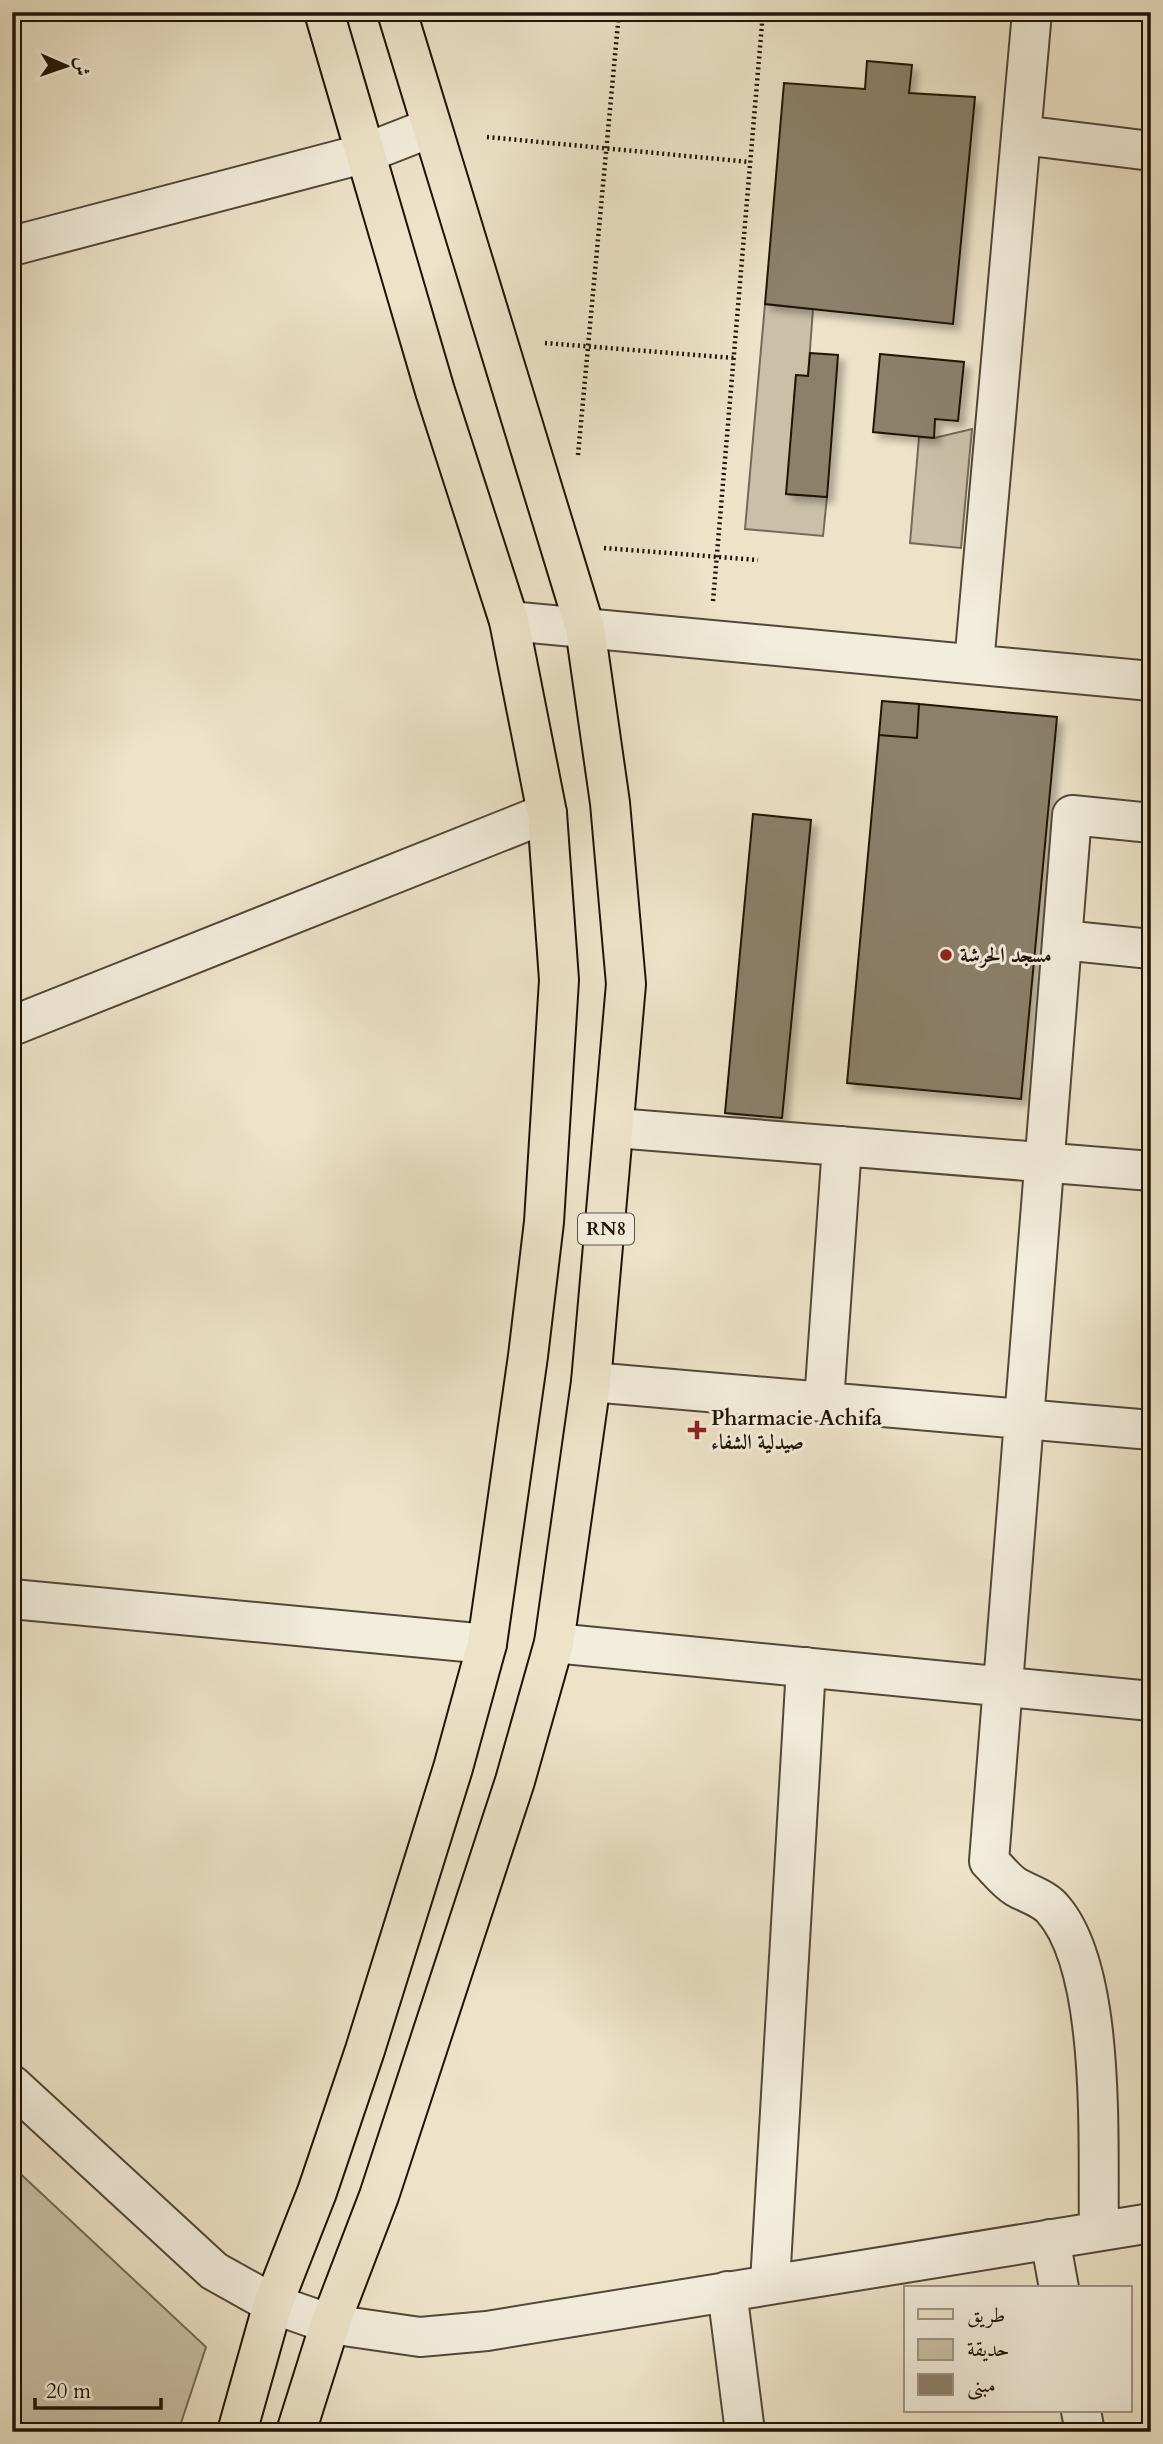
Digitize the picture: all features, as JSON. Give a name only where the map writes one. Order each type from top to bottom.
[{"type":"main road","points":[[237,2432],[274,2304],[317,2192],[365,2050],[453,1768],[487,1644],[528,1356],[555,1078],[559,980],[547,813],[509,621],[435,391],[324,12]]},
{"type":"main road","name":"RN8","points":[[296,2432],[330,2324],[379,2196],[515,1781],[554,1643],[591,1382],[626,984],[610,803],[585,628],[430,128],[397,12]]},
{"type":"street","points":[[974,664],[1032,12]]},
{"type":"street","points":[[12,246],[366,153],[430,128]]},
{"type":"street","points":[[1022,135],[1151,151]]},
{"type":"street","points":[[509,621],[1151,681]]},
{"type":"street","points":[[12,1026],[547,813]]},
{"type":"street","points":[[1099,2231],[1091,2009],[1082,1965],[1068,1930],[1051,1907],[1014,1885],[989,1861],[1072,816],[1151,823]]},
{"type":"street","points":[[1062,940],[1151,949]]},
{"type":"street","points":[[615,1128],[1151,1171]]},
{"type":"street","points":[[824,1402],[842,1146]]},
{"type":"street","points":[[591,1382],[1151,1430]]},
{"type":"street","points":[[12,1600],[487,1644]]},
{"type":"street","points":[[554,1643],[1151,1701]]},
{"type":"street","points":[[770,2283],[806,1667]]},
{"type":"street","points":[[12,2085],[214,2271],[274,2304],[330,2324],[420,2337],[460,2334],[1151,2223]]},
{"type":"street","points":[[1050,2239],[1059,2286]]},
{"type":"street","points":[[727,2291],[745,2432]]},
{"type":"street","points":[[1081,2412],[1085,2432]]},
{"type":"path","points":[[578,455],[619,12]]},
{"type":"path","points":[[710,640],[764,12]]},
{"type":"path","points":[[487,136],[750,162]]},
{"type":"path","points":[[545,343],[734,358]]},
{"type":"path","points":[[604,548],[758,560]]},
{"type":"green space","points":[[765,304],[813,309],[808,376],[796,375],[787,494],[827,497],[823,536],[745,529]]},
{"type":"green space","points":[[972,429],[961,548],[910,543],[919,437],[934,438]]},
{"type":"green space","points":[[12,2166],[206,2347],[178,2432],[12,2432]]},
{"type":"building","points":[[867,61],[912,65],[909,93],[975,97],[953,324],[765,304],[784,83],[865,89]]},
{"type":"building","points":[[810,353],[838,355],[827,497],[786,494],[796,375],[808,376]]},
{"type":"building","points":[[880,354],[964,362],[958,421],[935,419],[934,438],[873,432]]},
{"type":"building","points":[[882,701],[919,704],[917,738],[879,735]]},
{"type":"building","name":"مسجد الحرشة","points":[[919,704],[1057,717],[1021,1099],[847,1083],[879,735],[917,738]]},
{"type":"building","points":[[753,814],[811,820],[782,1118],[725,1113]]},
{"type":"place","name":"مسجد الحرشة","points":[[946,955]]},
{"type":"place","name":"Pharmacie Achifa صيدلية الشفاء","points":[[697,1430]]}]
